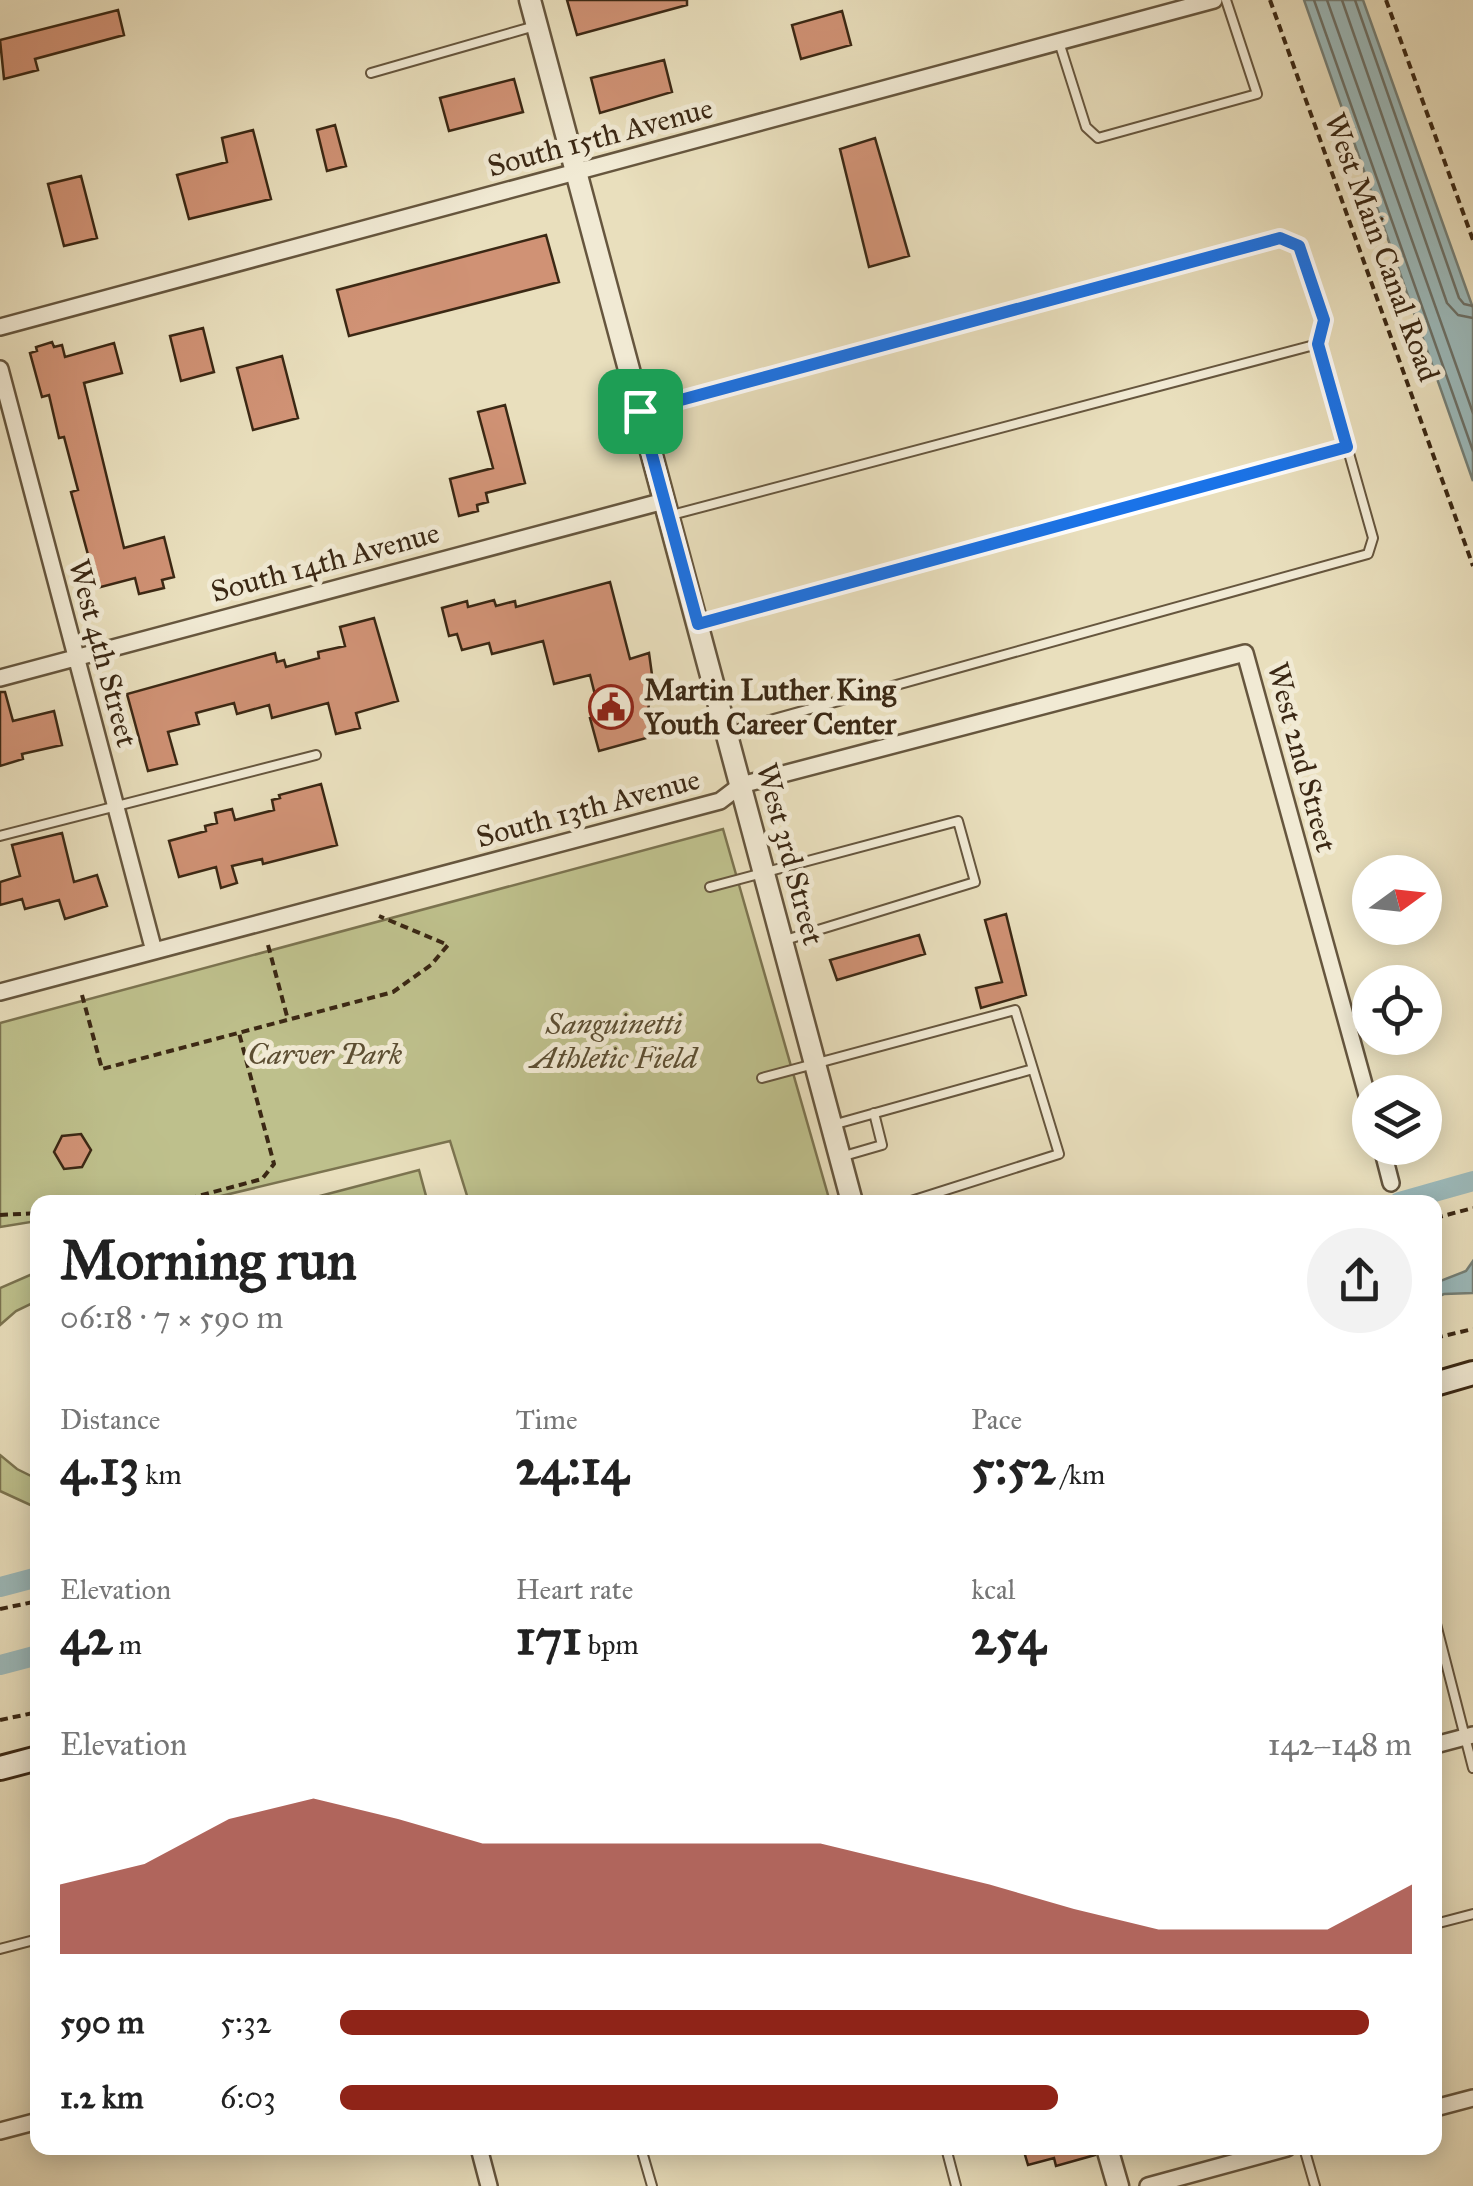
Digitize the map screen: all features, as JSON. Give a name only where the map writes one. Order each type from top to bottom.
[{"type":"main road","points":[[1442,1382],[1473,1373]]},
{"type":"main road","points":[[0,1768],[30,1760]]},
{"type":"street","name":"West 3rd Street","points":[[530,0],[850,1195]]},
{"type":"street","name":"South 15th Avenue","points":[[0,327],[1214,0]]},
{"type":"street","name":"West 4th Street","points":[[0,368],[154,950]]},
{"type":"street","name":"South 14th Avenue","points":[[0,678],[666,508]]},
{"type":"street","name":"South 13th Avenue","points":[[0,992],[720,801],[741,785],[1244,654]]},
{"type":"street","name":"West 2nd Street","points":[[1244,654],[1361,1075]]},
{"type":"street","points":[[1387,1165],[1392,1183]]},
{"type":"street","points":[[1442,1743],[1469,1736]]},
{"type":"street","points":[[1442,2106],[1473,2098]]},
{"type":"street","points":[[0,2131],[30,2123]]},
{"type":"street","points":[[479,2155],[485,2185]]},
{"type":"street","points":[[1109,2155],[1118,2186]]},
{"type":"street","points":[[1148,2186],[1191,2180],[1254,2155]]},
{"type":"lane","points":[[1059,42],[1086,127],[1098,138],[1257,94],[1226,0]]},
{"type":"lane","points":[[371,73],[537,26]]},
{"type":"lane","points":[[640,411],[1280,238],[1299,246],[1324,320],[1318,344],[1374,538],[1368,554],[727,732]]},
{"type":"lane","points":[[666,508],[1318,344]]},
{"type":"lane","points":[[698,624],[1347,447]]},
{"type":"lane","points":[[0,836],[316,755]]},
{"type":"lane","points":[[710,886],[958,821],[974,882],[782,941]]},
{"type":"lane","points":[[762,1078],[1015,1010],[1060,1154],[930,1195]]},
{"type":"lane","points":[[832,1125],[1033,1069]]},
{"type":"lane","points":[[840,1158],[882,1145],[874,1113]]},
{"type":"lane","points":[[1442,1644],[1469,1736],[1473,1768]]},
{"type":"lane","points":[[1442,1922],[1473,1914]]},
{"type":"lane","points":[[0,1949],[30,1941]]},
{"type":"lane","points":[[644,2155],[652,2186]]},
{"type":"lane","points":[[948,2155],[956,2186]]},
{"type":"lane","points":[[1306,2155],[1315,2186]]},
{"type":"path","name":"West Main Canal Road","points":[[1270,0],[1473,566]]},
{"type":"path","points":[[1386,0],[1473,240]]},
{"type":"path","points":[[82,994],[102,1069],[393,992],[431,965],[448,945],[379,916]]},
{"type":"path","points":[[268,945],[288,1020]]},
{"type":"path","points":[[202,1195],[262,1179],[274,1164],[239,1032]]},
{"type":"path","points":[[1442,1216],[1473,1208]]},
{"type":"path","points":[[0,1215],[30,1213]]},
{"type":"path","points":[[1442,1336],[1473,1329]]},
{"type":"path","points":[[0,1609],[30,1602]]},
{"type":"path","points":[[0,1720],[30,1714]]},
{"type":"green space","points":[[723,829],[828,1195],[467,1195],[450,1141],[225,1195],[30,1195],[30,1222],[0,1227],[0,1023]]},
{"type":"green space","points":[[419,1170],[426,1195],[324,1195]]},
{"type":"green space","points":[[30,1275],[30,1304],[0,1325],[0,1288]]},
{"type":"green space","points":[[0,1455],[30,1476],[30,1505],[0,1491]]},
{"type":"water","points":[[1304,0],[1363,0],[1473,308],[1473,481]]},
{"type":"water","points":[[1473,1261],[1473,1293],[1442,1295],[1442,1280],[1466,1271]]},
{"type":"building","points":[[567,0],[687,0],[687,5],[577,35]]},
{"type":"building","points":[[118,10],[124,35],[35,59],[38,70],[4,79],[0,40]]},
{"type":"building","points":[[842,11],[851,45],[801,59],[792,25]]},
{"type":"building","points":[[664,60],[672,92],[600,113],[591,78]]},
{"type":"building","points":[[514,79],[523,112],[449,131],[440,98]]},
{"type":"building","points":[[335,125],[346,166],[327,171],[317,130]]},
{"type":"building","points":[[253,130],[271,199],[189,219],[177,175],[227,162],[222,138]]},
{"type":"building","points":[[875,138],[909,256],[869,267],[840,149]]},
{"type":"building","points":[[81,176],[97,238],[64,246],[48,184]]},
{"type":"building","points":[[546,235],[559,282],[349,336],[337,290]]},
{"type":"building","points":[[203,328],[214,372],[181,381],[170,336]]},
{"type":"building","points":[[52,342],[54,347],[62,345],[65,357],[114,343],[122,373],[84,383],[124,548],[164,537],[174,577],[162,580],[164,588],[139,594],[135,578],[97,588],[71,492],[78,490],[64,437],[59,438],[49,395],[42,397],[30,353]]},
{"type":"building","points":[[282,356],[298,418],[253,430],[237,368]]},
{"type":"building","points":[[505,405],[525,483],[486,493],[488,502],[477,505],[478,511],[459,516],[450,479],[493,468],[478,412]]},
{"type":"building","points":[[610,582],[630,659],[649,653],[653,682],[648,710],[658,715],[650,737],[599,751],[590,718],[600,715],[590,675],[554,684],[543,641],[492,654],[489,643],[462,650],[457,634],[449,636],[442,608],[467,601],[468,607],[494,600],[496,606],[515,601],[516,607]]},
{"type":"building","points":[[374,618],[398,701],[356,713],[360,728],[336,734],[328,703],[272,718],[269,705],[237,714],[234,703],[196,713],[199,724],[168,732],[177,764],[148,771],[127,694],[275,653],[277,662],[284,660],[286,667],[319,658],[318,652],[345,646],[340,627]]},
{"type":"building","points":[[0,692],[5,692],[13,721],[54,711],[62,745],[22,754],[23,759],[0,766]]},
{"type":"building","points":[[321,784],[337,845],[263,864],[262,859],[232,866],[237,883],[221,888],[216,867],[179,877],[169,841],[206,831],[205,826],[217,823],[215,813],[232,809],[235,820],[274,810],[272,800],[280,798],[279,795]]},
{"type":"building","points":[[62,833],[74,882],[97,875],[107,906],[65,919],[59,900],[25,909],[22,899],[0,905],[0,882],[20,876],[12,845]]},
{"type":"building","points":[[1006,914],[1026,995],[981,1008],[976,988],[1002,982],[985,920]]},
{"type":"building","points":[[919,935],[925,954],[837,980],[830,960]]},
{"type":"building","points":[[81,1134],[91,1150],[82,1167],[64,1169],[54,1152],[62,1136]]},
{"type":"building","points":[[1025,2155],[1095,2155],[1056,2166],[1054,2158],[1028,2165]]},
{"type":"waterway","points":[[1424,1195],[1473,1181]]},
{"type":"waterway","points":[[0,1587],[30,1579]]},
{"type":"waterway","points":[[0,1665],[30,1657]]},
{"type":"place","name":"Martin Luther King Youth Career Center","points":[[611,707]]},
{"type":"route","points":[[1280,238],[1299,246],[1324,320],[1318,344],[1347,447],[698,624],[640,411],[1280,238]]},
{"type":"park label","name":"Sanguinetti Athletic Field","points":[[614,1041]]},
{"type":"park label","name":"Carver Park","points":[[325,1054]]}]
